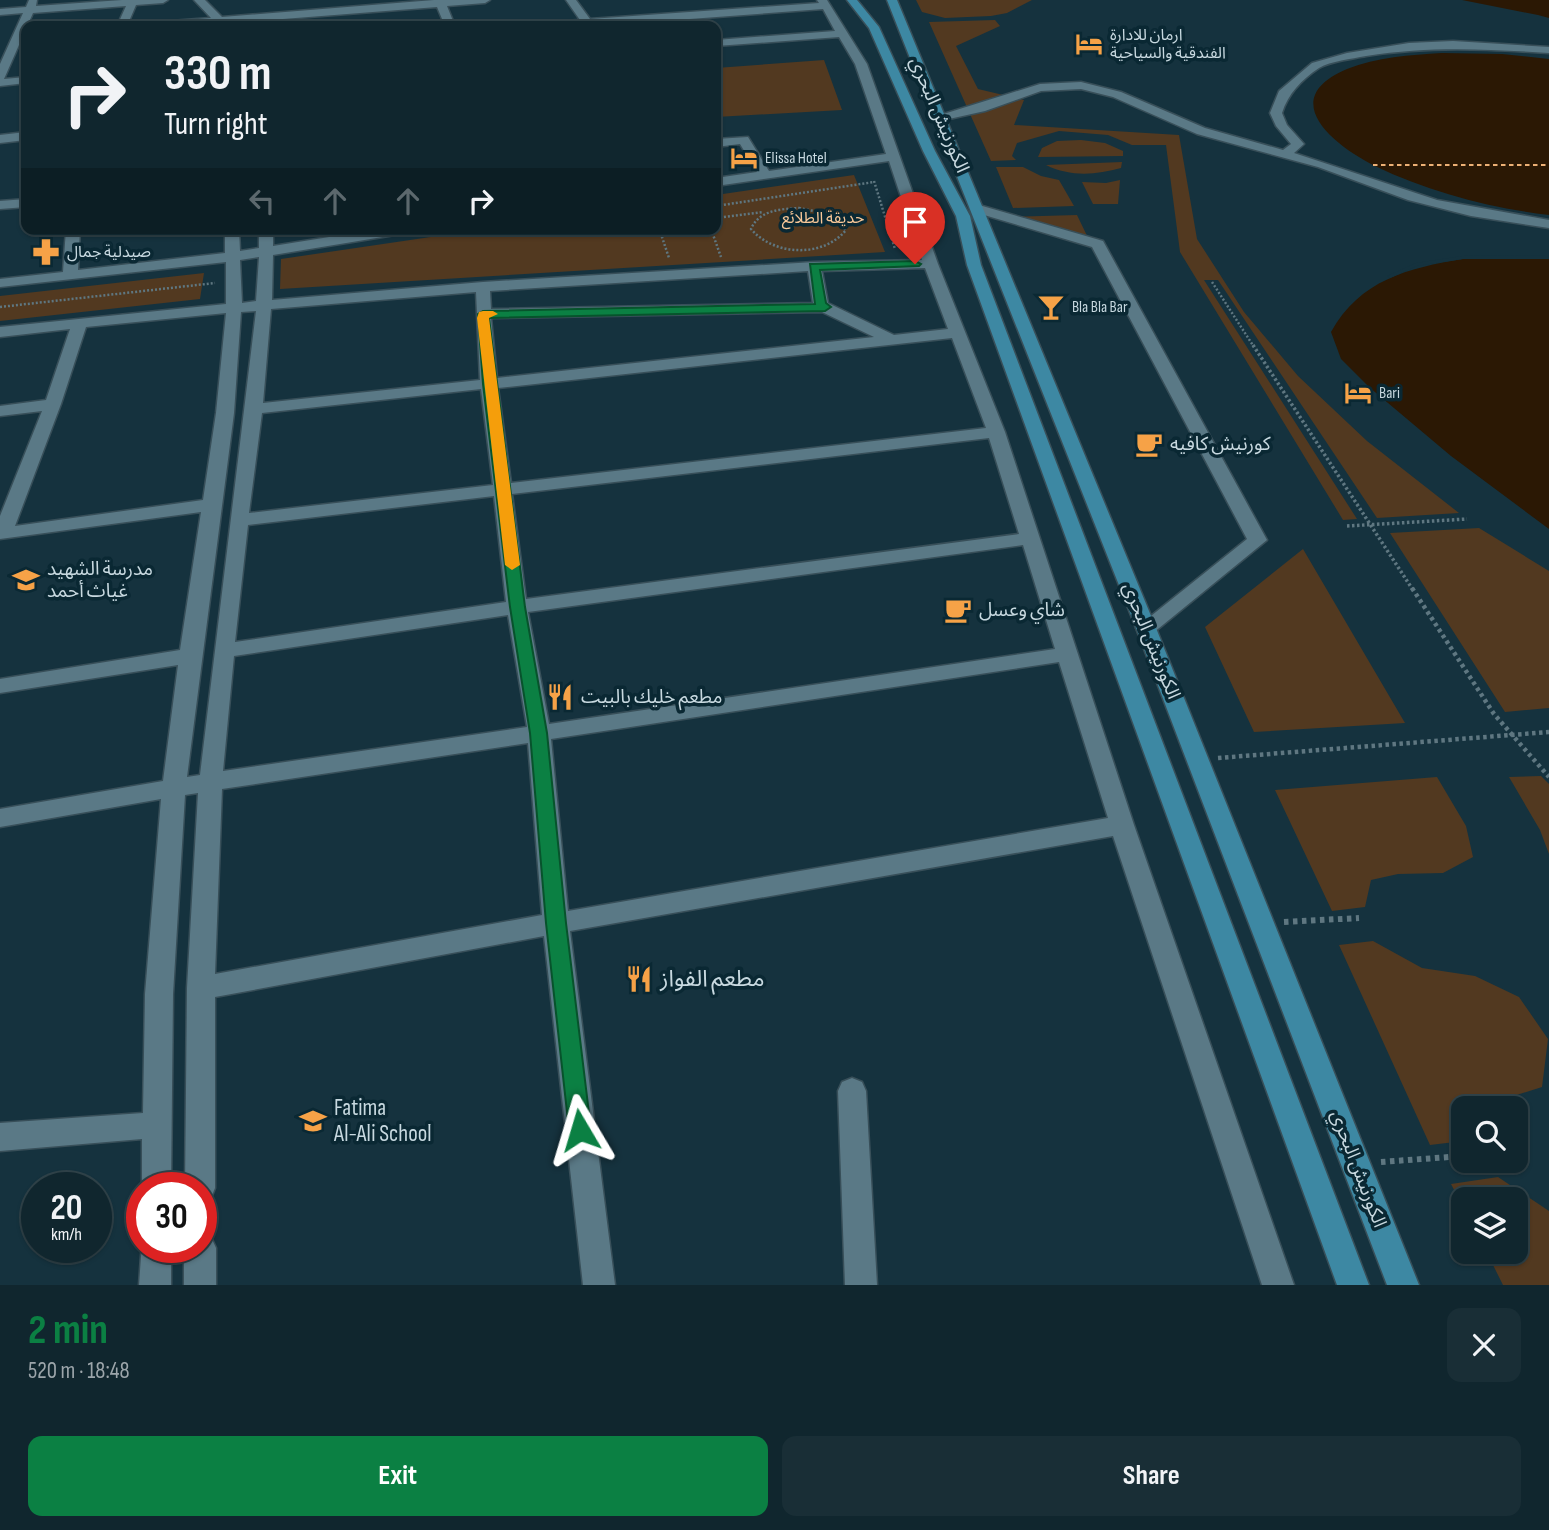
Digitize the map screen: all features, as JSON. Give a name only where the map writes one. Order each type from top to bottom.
[{"type":"main road","name":"الكورنيش البحري","points":[[892,0],[979,209],[1146,628],[1403,1285]]},
{"type":"main road","name":"الكورنيش البحري","points":[[840,2],[874,27],[929,151],[963,216],[979,278],[1353,1285]]},
{"type":"street","points":[[0,12],[31,5],[163,0]]},
{"type":"street","points":[[199,0],[220,21]]},
{"type":"street","points":[[303,0],[305,14]]},
{"type":"street","points":[[272,21],[305,14],[485,0]]},
{"type":"street","points":[[571,0],[587,21]]},
{"type":"street","points":[[712,0],[730,22]]},
{"type":"street","points":[[124,21],[132,1]]},
{"type":"street","points":[[440,2],[448,21]]},
{"type":"street","points":[[622,21],[840,2],[844,33],[861,64],[931,264],[996,432],[1122,825],[1278,1285]]},
{"type":"street","points":[[740,31],[749,41]]},
{"type":"street","points":[[721,43],[844,33]]},
{"type":"street","points":[[0,38],[21,37]]},
{"type":"street","points":[[0,76],[21,37]]},
{"type":"street","points":[[1284,155],[1298,144],[1282,127],[1276,113],[1283,93],[1316,65],[1375,50],[1409,46],[1490,45],[1549,50]]},
{"type":"street","points":[[0,83],[21,81]]},
{"type":"street","points":[[940,117],[982,108],[1014,93],[1035,88],[1092,86],[1115,92],[1163,117],[1199,130],[1341,170],[1395,191],[1453,208],[1549,224]]},
{"type":"street","points":[[0,139],[21,137]]},
{"type":"street","points":[[721,142],[744,140],[765,175]]},
{"type":"street","points":[[721,181],[893,157]]},
{"type":"street","points":[[1341,170],[1373,165]]},
{"type":"street","points":[[0,205],[21,203]]},
{"type":"street","points":[[979,209],[1098,244],[1257,540],[1146,628]]},
{"type":"street","points":[[70,275],[73,235]]},
{"type":"street","points":[[156,1172],[159,994],[174,788],[225,413],[234,306],[232,235]]},
{"type":"street","points":[[200,1172],[200,988],[211,782],[239,520],[254,409],[266,235]]},
{"type":"street","points":[[0,282],[266,253],[357,235]]},
{"type":"street","points":[[0,332],[263,303],[484,286],[814,266],[931,264]]},
{"type":"street","points":[[814,266],[821,305],[892,340]]},
{"type":"street","points":[[484,286],[483,314],[489,384],[517,607],[538,733],[556,923],[599,1285]]},
{"type":"street","points":[[483,314],[825,307]]},
{"type":"street","points":[[79,324],[53,404],[1,533],[211,505]]},
{"type":"street","points":[[254,409],[957,333]]},
{"type":"street","points":[[0,411],[53,404]]},
{"type":"street","points":[[239,520],[996,432]]},
{"type":"street","points":[[225,650],[517,607],[1031,538]]},
{"type":"street","points":[[0,818],[211,782],[1069,654]]},
{"type":"street","points":[[0,686],[190,656]]},
{"type":"street","points":[[200,988],[1122,825]]},
{"type":"street","points":[[852,1091],[860,1285]]},
{"type":"street","points":[[0,1137],[156,1125]]},
{"type":"street","points":[[155,1263],[155,1285]]},
{"type":"street","points":[[200,1263],[200,1285]]},
{"type":"path","points":[[868,160],[900,264]]},
{"type":"path","points":[[721,205],[874,182]]},
{"type":"path","points":[[721,217],[799,208],[827,212],[844,223],[846,230],[835,242],[823,246],[800,249],[776,246],[754,236],[751,229],[752,222],[770,212]]},
{"type":"path","points":[[713,235],[722,258]]},
{"type":"path","points":[[0,306],[233,281]]},
{"type":"path","points":[[1212,282],[1494,714],[1549,777]]},
{"type":"path","points":[[1347,526],[1467,519]]},
{"type":"path","points":[[1198,759],[1549,732]]},
{"type":"path","points":[[1262,924],[1359,918]]},
{"type":"path","points":[[1355,1163],[1451,1157]]},
{"type":"green space","points":[[916,0],[1032,0],[1007,13],[945,18],[922,12]]},
{"type":"green space","points":[[995,20],[1000,26],[956,46],[978,89],[1024,100],[1014,125],[1179,135],[1197,239],[1244,312],[1298,376],[1367,441],[1459,513],[1377,518],[1218,280],[1204,280],[1357,519],[1343,520],[1180,252],[1166,145],[1132,145],[1108,135],[1059,131],[1017,143],[1012,156],[1016,160],[991,161],[929,22]]},
{"type":"green space","points":[[824,60],[842,110],[721,117],[721,68]]},
{"type":"green space","points":[[1057,141],[1105,143],[1123,151],[1123,156],[1038,157],[1042,148]]},
{"type":"green space","points":[[1122,162],[1121,168],[1093,173],[1064,172],[1046,165]]},
{"type":"green space","points":[[996,167],[1023,167],[1041,176],[1059,180],[1074,206],[1013,208]]},
{"type":"green space","name":"حديقة الطلائع","points":[[854,175],[885,252],[280,289],[281,259],[444,235],[721,235],[721,194]]},
{"type":"green space","points":[[1120,180],[1118,204],[1093,204],[1082,182],[1106,183]]},
{"type":"green space","points":[[1077,215],[1090,242],[1007,217]]},
{"type":"green space","points":[[204,273],[200,299],[0,321],[0,296]]},
{"type":"green space","points":[[1479,528],[1549,571],[1549,708],[1505,712],[1390,533]]},
{"type":"green space","points":[[1303,549],[1405,723],[1254,732],[1205,627]]},
{"type":"green space","points":[[1541,776],[1549,784],[1549,854],[1540,830],[1509,777]]},
{"type":"green space","points":[[1437,777],[1466,826],[1473,857],[1443,873],[1398,874],[1371,880],[1365,907],[1332,911],[1275,790]]},
{"type":"green space","points":[[1373,941],[1422,968],[1475,976],[1519,997],[1548,1039],[1542,1087],[1513,1096],[1451,1096],[1451,1142],[1430,1145],[1339,945]]},
{"type":"green space","points":[[1498,1177],[1513,1187],[1453,1187],[1451,1184]]},
{"type":"green space","points":[[1528,1197],[1549,1211],[1549,1285],[1503,1285],[1492,1264],[1528,1264]]},
{"type":"shaded area","points":[[1462,0],[1549,0],[1549,18],[1538,15]]},
{"type":"shaded area","points":[[1442,53],[1502,54],[1549,59],[1549,215],[1460,198],[1417,184],[1359,157],[1329,134],[1319,121],[1314,107],[1316,94],[1326,81],[1347,69],[1382,59]]},
{"type":"shaded area","points":[[1463,259],[1549,259],[1549,529],[1451,456],[1369,387],[1341,359],[1331,332],[1356,300],[1387,279],[1423,267]]},
{"type":"pier","points":[[1549,255],[1549,259],[1463,259],[1417,266],[1390,278],[1387,276],[1416,263],[1462,256]]},
{"type":"ferry route","points":[[1373,165],[1549,165]]},
{"type":"slow traffic","points":[[493,314],[483,314],[483,318],[512,565]]},
{"type":"place","name":"ارمان للادارة الفندقية والسياحية","points":[[1089,44]]},
{"type":"place","name":"Elissa Hotel","points":[[744,158]]},
{"type":"place","name":"صيدلية جمال","points":[[46,252]]},
{"type":"place","name":"Bla Bla Bar","points":[[1051,307]]},
{"type":"place","name":"Bari","points":[[1358,393]]},
{"type":"place","name":"كورنيش كافيه","points":[[1149,444]]},
{"type":"place","name":"مدرسة الشهيد غياث أحمد","points":[[26,580]]},
{"type":"place","name":"شاي وعسل","points":[[958,610]]},
{"type":"place","name":"مطعم خليك بالبيت","points":[[560,697]]},
{"type":"place","name":"مطعم الفواز","points":[[639,979]]},
{"type":"place","name":"Fatima Al-Ali School","points":[[313,1121]]},
{"type":"route","points":[[580,1130],[538,733],[517,607],[489,384],[483,314],[825,307],[821,305],[814,266],[915,264]]}]
